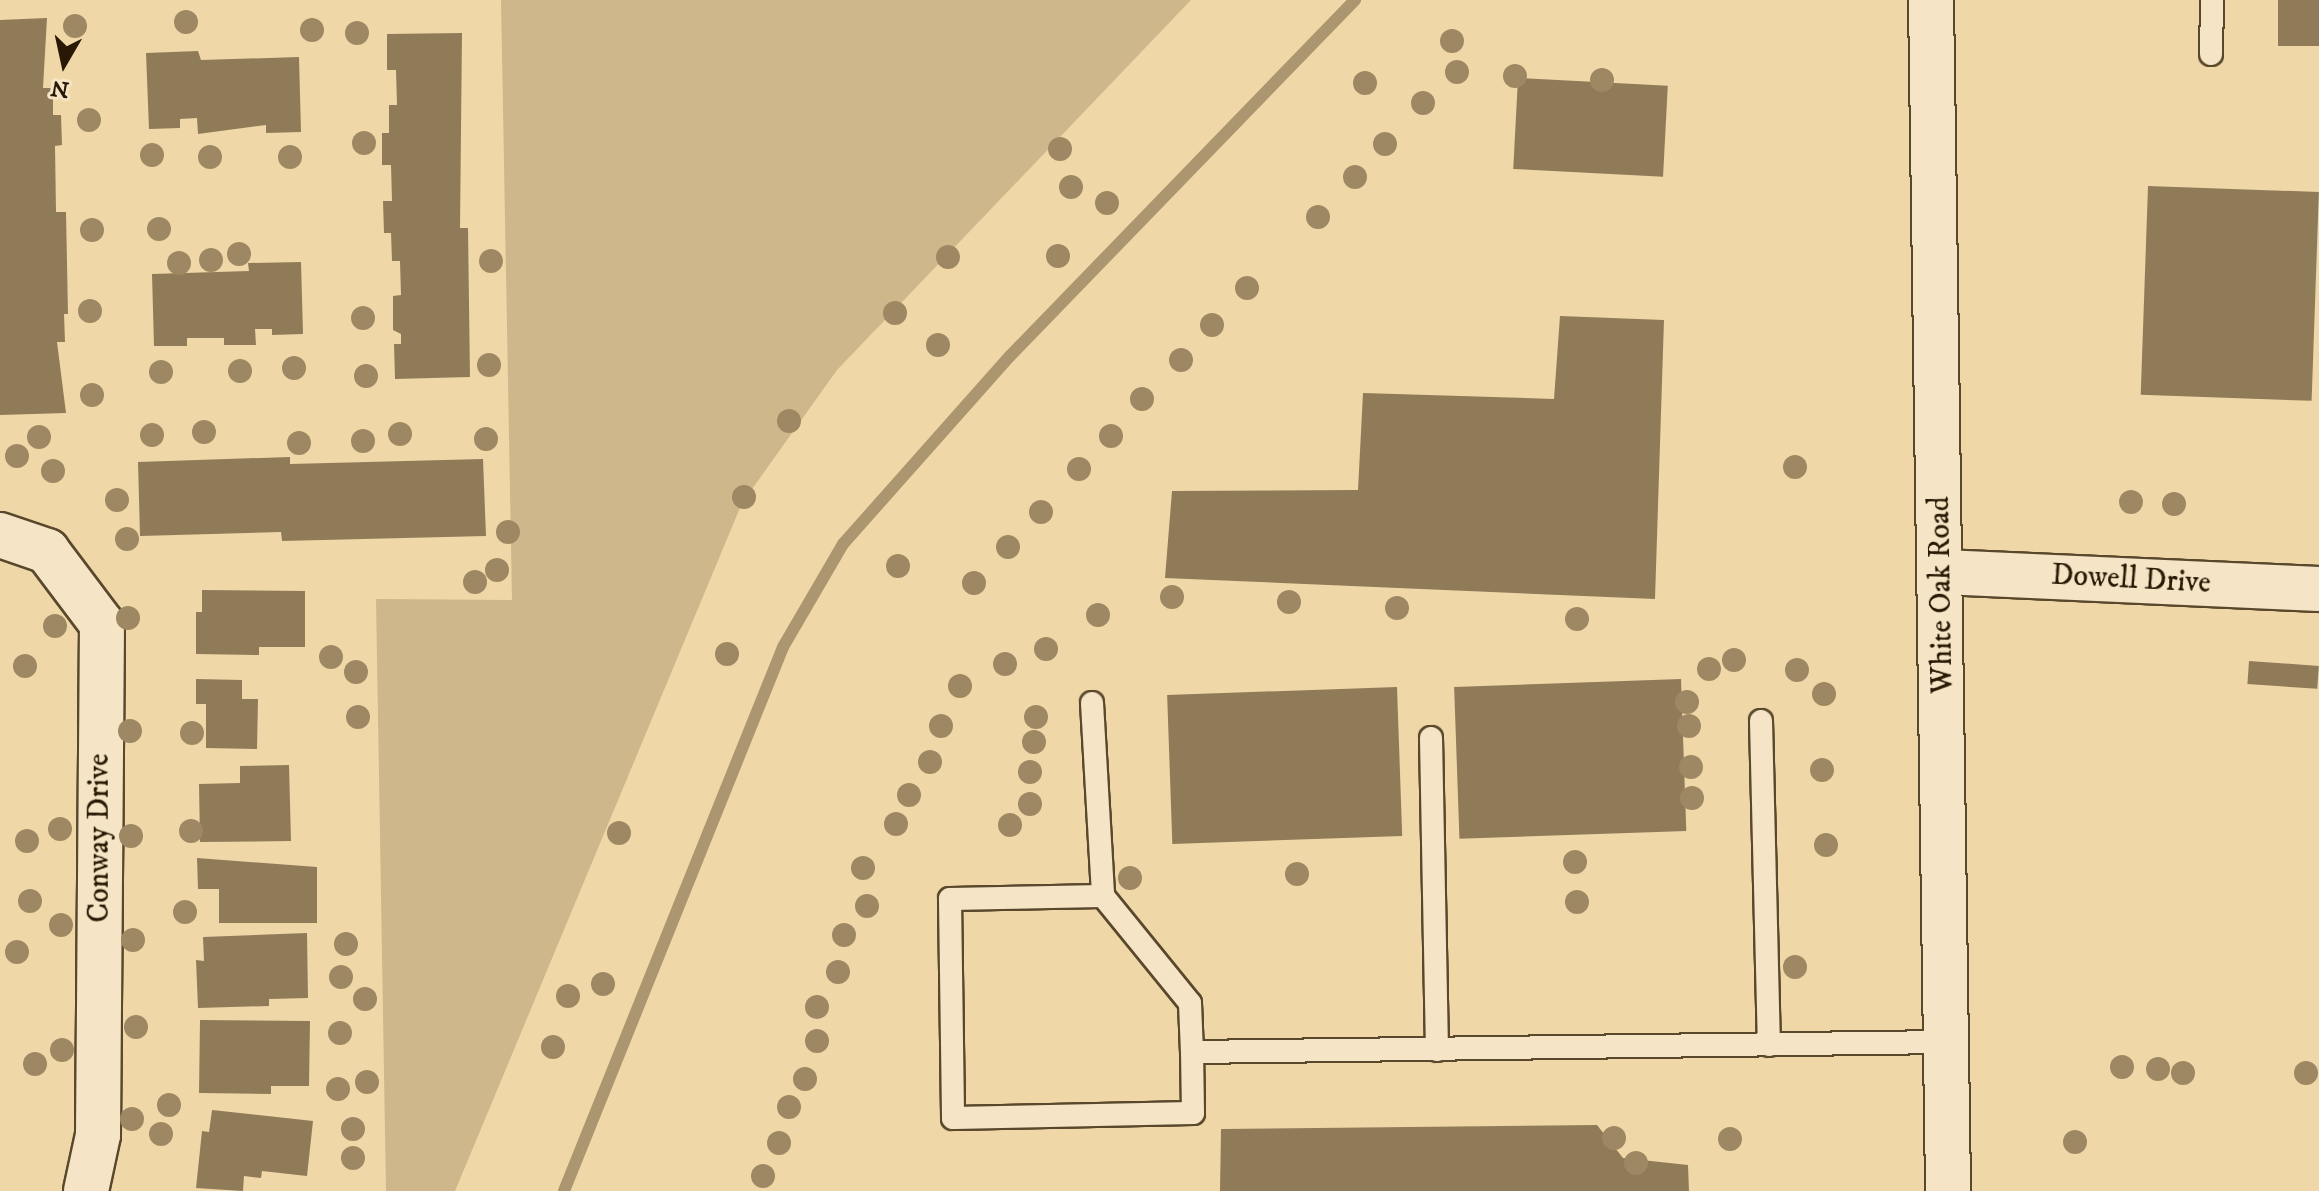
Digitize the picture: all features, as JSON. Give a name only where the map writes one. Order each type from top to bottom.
[{"type":"street","name":"White Oak Road","points":[[1931,0],[1943,572],[1948,1191]]},
{"type":"street","name":"Conway Drive","points":[[0,535],[47,551],[102,624],[98,1135],[86,1191]]},
{"type":"street","name":"Dowell Drive","points":[[1943,572],[2319,589]]},
{"type":"lane","points":[[2211,54],[2212,0]]},
{"type":"lane","points":[[1092,703],[1103,896],[1190,1003],[1193,1113],[953,1118],[950,899],[1103,896]]},
{"type":"lane","points":[[1761,721],[1769,1045]]},
{"type":"lane","points":[[1431,738],[1437,1050]]},
{"type":"lane","points":[[1192,1052],[1946,1042]]},
{"type":"shaded area","points":[[501,0],[1191,0],[837,370],[742,503],[455,1191],[386,1191],[376,599],[512,600]]},
{"type":"building","points":[[2278,0],[2319,0],[2319,46],[2278,46]]},
{"type":"building","points":[[47,18],[43,88],[53,88],[53,115],[61,115],[62,145],[55,146],[56,212],[66,212],[68,314],[64,314],[65,342],[57,342],[66,413],[0,415],[0,20]]},
{"type":"building","points":[[462,33],[460,228],[468,228],[470,377],[395,379],[394,344],[401,344],[401,334],[393,330],[393,296],[401,295],[400,261],[392,261],[391,233],[384,233],[383,201],[392,201],[391,165],[382,165],[382,133],[389,133],[389,105],[397,105],[396,70],[387,70],[387,34]]},
{"type":"building","points":[[198,51],[201,60],[299,57],[301,132],[266,133],[266,125],[198,134],[197,118],[180,119],[180,128],[149,129],[146,53]]},
{"type":"building","points":[[1518,78],[1668,86],[1663,177],[1513,169]]},
{"type":"building","points":[[2148,186],[2319,192],[2312,401],[2141,395]]},
{"type":"building","points":[[301,262],[303,334],[272,335],[272,329],[255,329],[256,345],[224,345],[224,338],[187,338],[187,346],[154,346],[152,274],[249,271],[248,263]]},
{"type":"building","points":[[1560,316],[1664,320],[1655,599],[1165,578],[1172,491],[1358,490],[1363,393],[1554,399]]},
{"type":"building","points":[[290,457],[290,464],[483,459],[486,536],[282,541],[281,532],[140,536],[138,462]]},
{"type":"building","points":[[202,590],[305,591],[305,647],[259,647],[259,655],[196,654],[196,612],[202,612]]},
{"type":"building","points":[[2249,661],[2319,666],[2317,689],[2247,684]]},
{"type":"building","points":[[196,679],[242,680],[242,699],[258,699],[257,749],[206,748],[206,704],[196,704]]},
{"type":"building","points":[[1681,679],[1686,831],[1459,839],[1454,687]]},
{"type":"building","points":[[1397,687],[1402,836],[1172,844],[1167,695]]},
{"type":"building","points":[[289,765],[291,841],[200,842],[199,784],[240,783],[240,766]]},
{"type":"building","points":[[197,858],[317,867],[317,923],[219,923],[219,889],[198,889]]},
{"type":"building","points":[[307,933],[308,998],[269,999],[269,1006],[198,1008],[196,960],[204,961],[203,937]]},
{"type":"building","points":[[200,1020],[310,1021],[309,1086],[271,1086],[271,1094],[199,1093]]},
{"type":"building","points":[[212,1110],[313,1121],[307,1176],[262,1171],[261,1178],[244,1176],[243,1191],[196,1188],[202,1131],[209,1132]]},
{"type":"building","points":[[1597,1125],[1623,1158],[1688,1165],[1689,1191],[1220,1191],[1221,1129]]},
{"type":"waterway","points":[[564,1191],[783,647],[843,544],[1010,356],[1355,0]]}]
